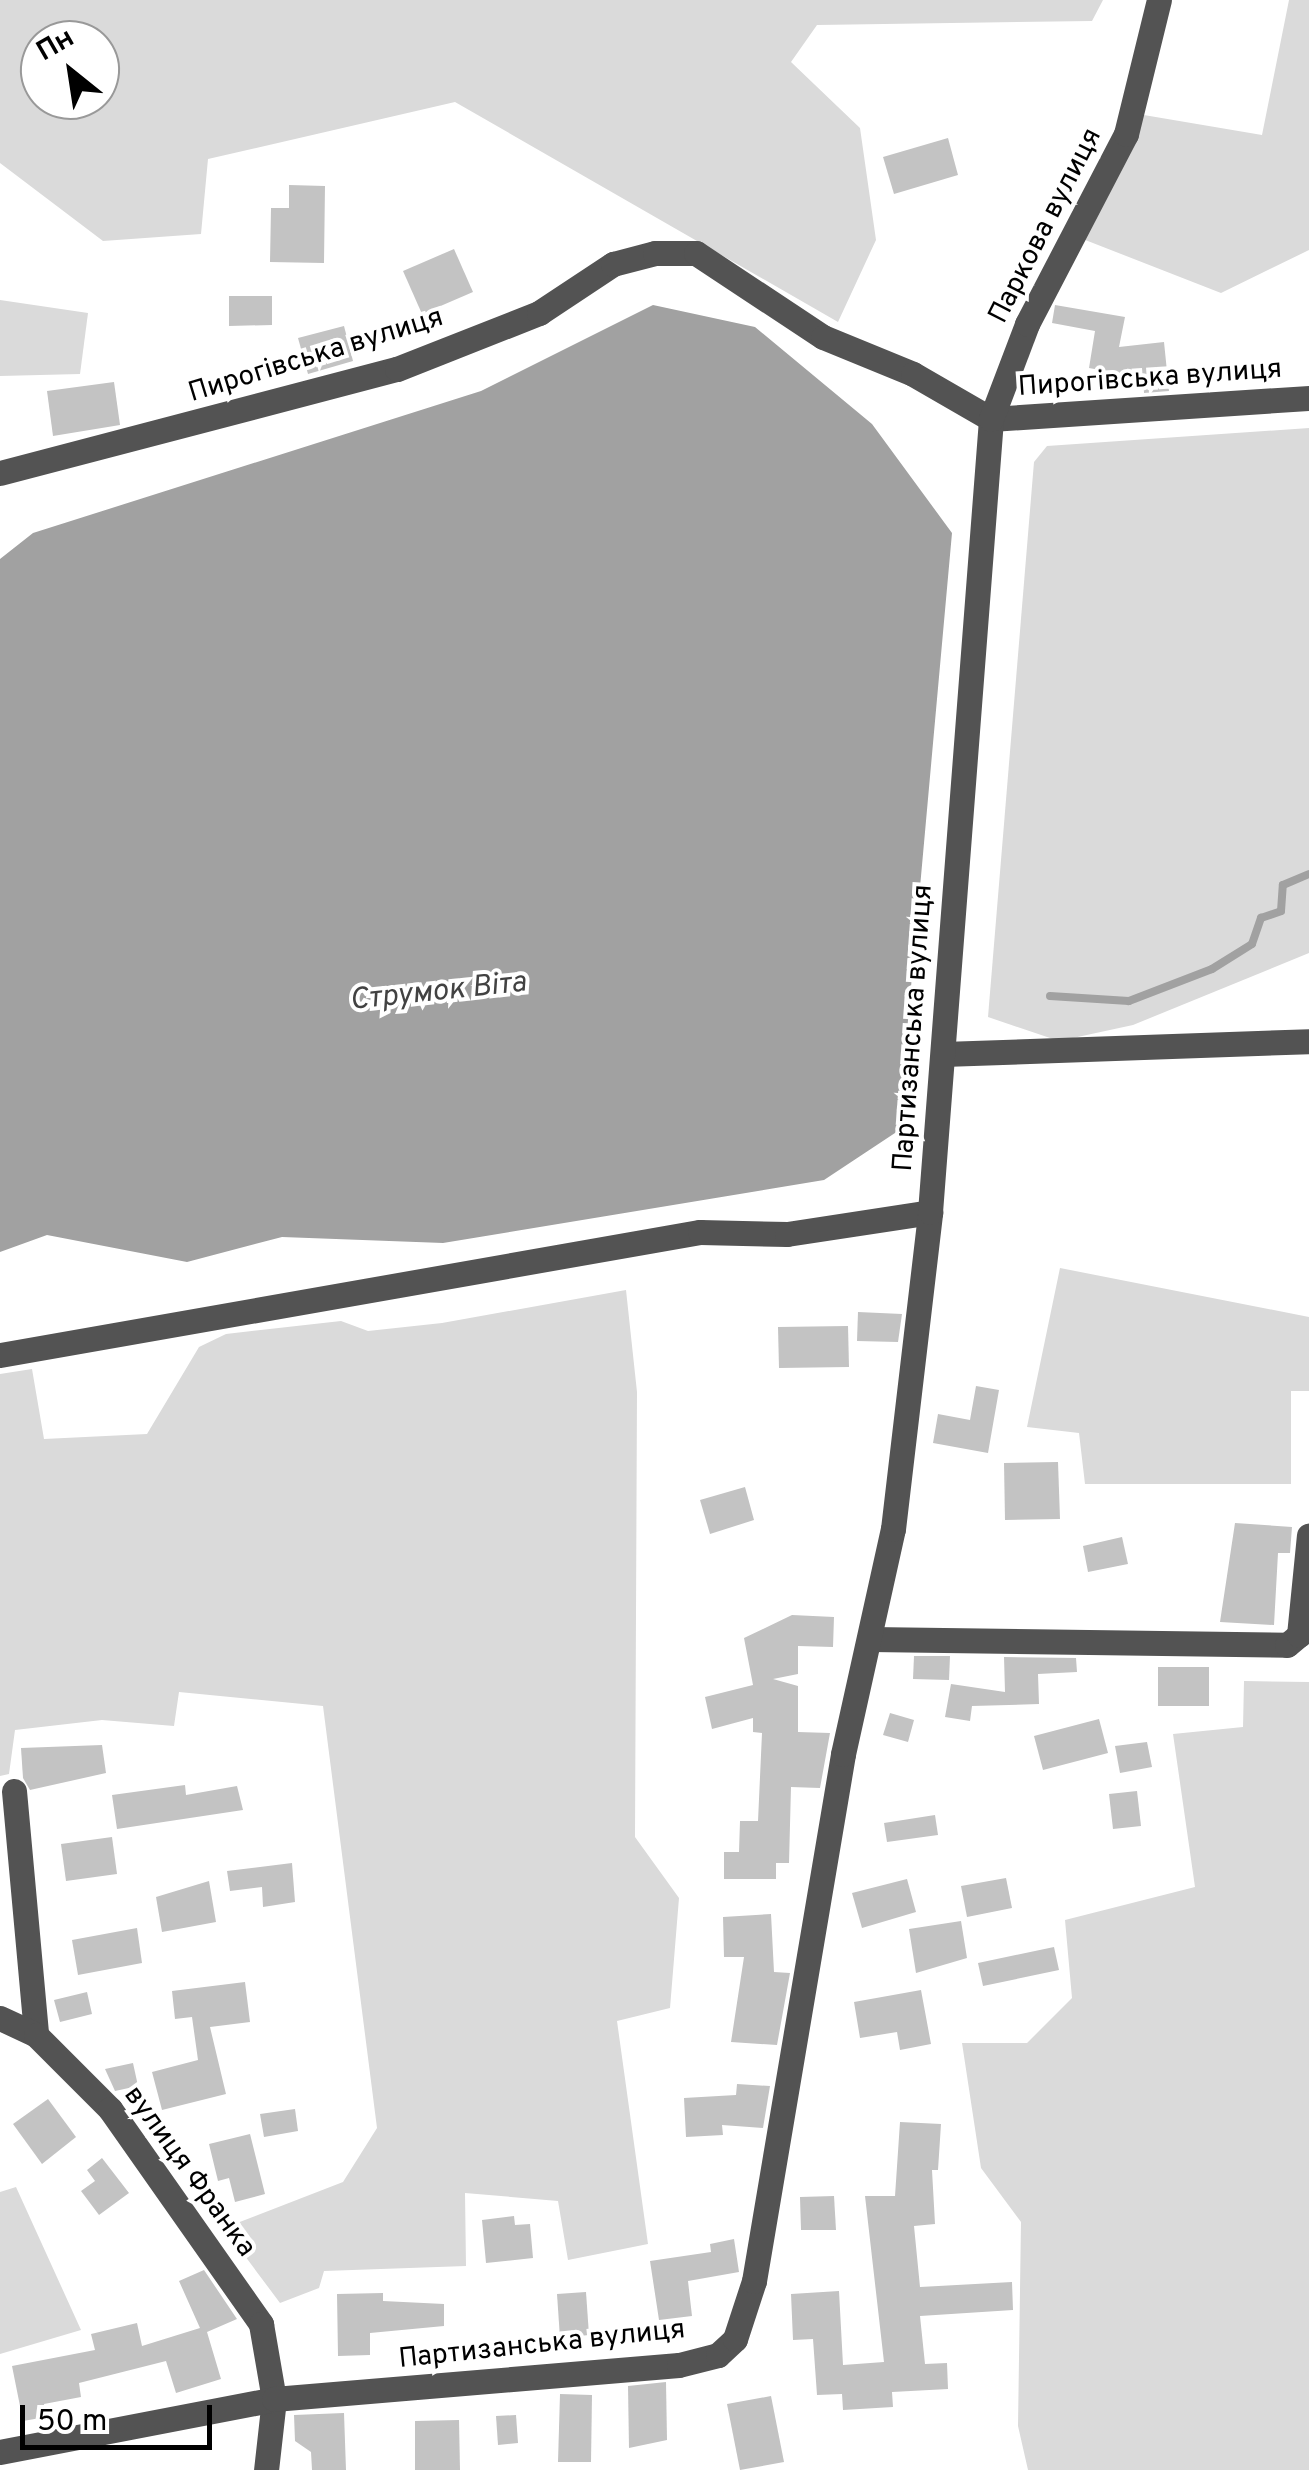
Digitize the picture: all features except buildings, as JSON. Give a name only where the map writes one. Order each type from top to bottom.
[{"type":"street","name":"Паркова вулиця","points":[[992,419],[1028,324],[1126,134],[1159,0]]},
{"type":"street","name":"Пирогівська вулиця","points":[[0,474],[397,368],[539,313],[613,264],[655,253],[696,254],[823,337],[912,374],[992,419],[1309,398]]},
{"type":"street","name":"Партизанська вулиця","points":[[0,2452],[274,2399],[679,2365],[718,2355],[734,2339],[754,2281],[842,1754],[893,1529],[930,1212],[992,419]]},
{"type":"street","points":[[942,1054],[1309,1041]]},
{"type":"street","points":[[0,1355],[685,1234],[787,1234],[930,1212]]},
{"type":"street","points":[[870,1639],[1287,1645],[1299,1634],[1309,1535]]},
{"type":"street","points":[[14,1791],[36,2034]]},
{"type":"street","name":"вулиця Франка","points":[[0,2018],[36,2034],[110,2108],[261,2324],[274,2399],[266,2470]]},
{"type":"shaded area","points":[[0,0],[1103,0],[1092,21],[817,25],[791,62],[860,128],[876,240],[838,322],[455,102],[208,159],[201,234],[103,241],[0,163]]},
{"type":"shaded area","points":[[1289,0],[1309,0],[1309,250],[1221,293],[1075,236],[1132,113],[1262,135]]},
{"type":"shaded area","points":[[0,300],[88,313],[80,374],[0,376]]},
{"type":"shaded area","points":[[1309,428],[1309,953],[1133,1025],[1059,1041],[988,1017],[1034,462],[1047,446]]},
{"type":"shaded area","points":[[1060,1268],[1309,1317],[1309,1391],[1291,1391],[1291,1484],[1085,1484],[1079,1433],[1027,1427]]},
{"type":"shaded area","points":[[626,1290],[637,1392],[635,1837],[679,1898],[670,2008],[617,2021],[648,2244],[568,2260],[558,2201],[465,2193],[466,2266],[324,2271],[319,2288],[280,2303],[224,2228],[343,2182],[377,2128],[323,1706],[179,1692],[174,1726],[102,1720],[15,1730],[9,1774],[0,1776],[0,1374],[32,1369],[44,1439],[147,1434],[199,1347],[226,1334],[341,1321],[368,1331],[442,1323]]},
{"type":"shaded area","points":[[1244,1681],[1309,1682],[1309,2470],[1028,2470],[1018,2426],[1021,2222],[981,2168],[962,2043],[1027,2043],[1072,1998],[1065,1920],[1195,1887],[1173,1734],[1243,1727]]},
{"type":"shaded area","points":[[16,2187],[81,2330],[0,2354],[0,2192]]},
{"type":"water","points":[[653,305],[755,327],[872,424],[952,533],[898,1131],[824,1180],[443,1243],[282,1237],[187,1262],[47,1235],[0,1252],[0,559],[33,533],[481,391]]},
{"type":"waterway","name":"Струмок Віта","points":[[1050,996],[1129,1001],[1212,969],[1252,944],[1261,918],[1281,911],[1283,885],[1309,874]]}]
